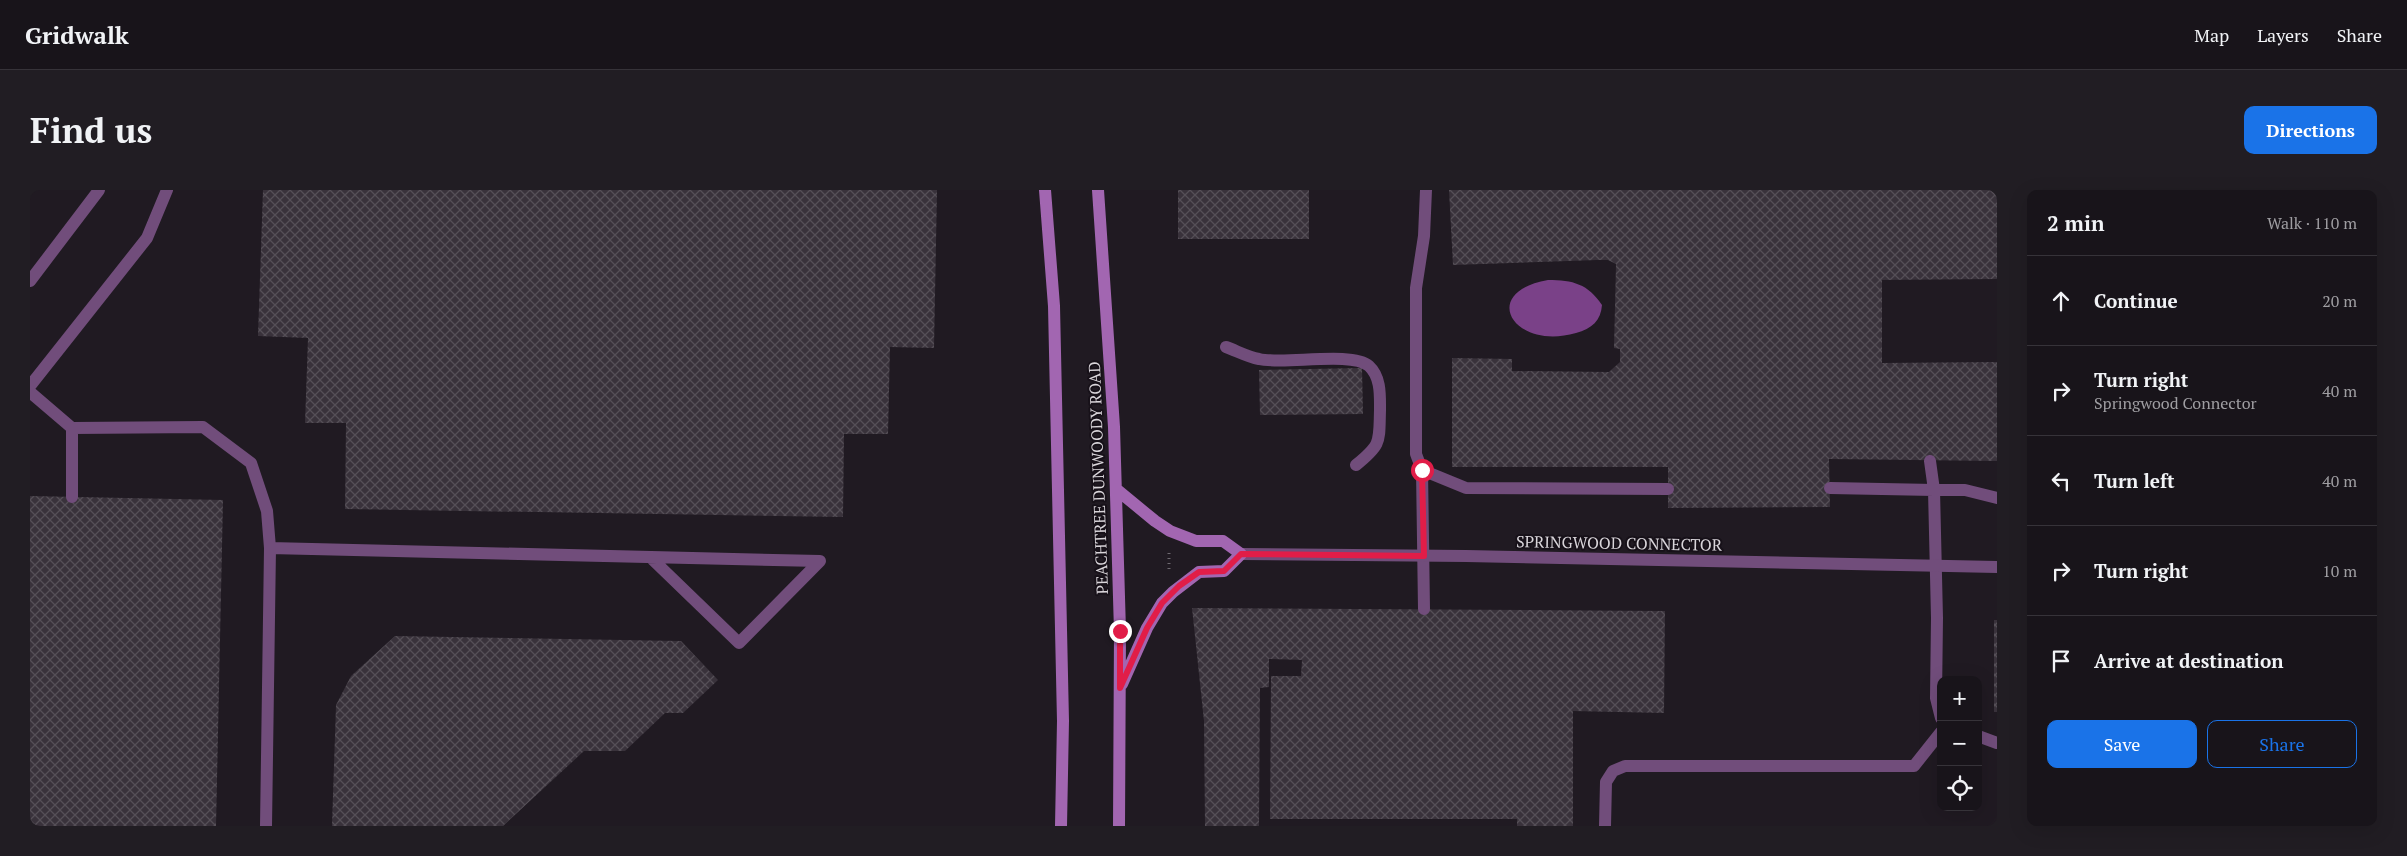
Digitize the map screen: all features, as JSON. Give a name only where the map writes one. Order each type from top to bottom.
[{"type":"main road","points":[[1045,190],[1054,306],[1063,721],[1061,826]]},
{"type":"main road","name":"PEACHTREE DUNWOODY ROAD","points":[[1098,190],[1114,427],[1120,631],[1120,826]]},
{"type":"main road","points":[[1116,489],[1170,531],[1196,541],[1223,541],[1241,554],[1224,571],[1199,572],[1179,586],[1162,603],[1147,628],[1120,688]]},
{"type":"street","points":[[30,281],[99,190]]},
{"type":"street","points":[[30,386],[147,238],[167,190]]},
{"type":"street","points":[[1424,609],[1422,470],[1416,454],[1414,346],[1416,288],[1424,236],[1426,190]]},
{"type":"street","points":[[1226,347],[1260,360],[1336,360],[1362,363],[1370,367],[1380,387],[1379,442],[1374,450],[1356,465]]},
{"type":"street","points":[[30,392],[72,428],[203,427],[251,463],[267,511],[270,548],[266,826]]},
{"type":"street","points":[[72,428],[72,497]]},
{"type":"street","points":[[1930,461],[1934,490],[1937,702]]},
{"type":"street","points":[[1422,470],[1466,488],[1668,489]]},
{"type":"street","points":[[1830,488],[1965,490],[1997,498]]},
{"type":"street","points":[[270,548],[820,561],[739,643],[650,557]]},
{"type":"street","name":"SPRINGWOOD CONNECTOR","points":[[1241,554],[1997,568]]},
{"type":"street","points":[[1605,826],[1606,782],[1613,771],[1625,766],[1914,766],[1937,737]]},
{"type":"street","points":[[1982,737],[1997,743]]},
{"type":"path","points":[[1169,573],[1170,544]]},
{"type":"shaded area","points":[[1548,280],[1572,282],[1591,292],[1602,305],[1600,315],[1595,323],[1587,329],[1576,333],[1554,336],[1535,334],[1521,327],[1512,318],[1509,307],[1514,296],[1527,286]]},
{"type":"building","points":[[263,190],[937,190],[934,348],[890,347],[888,434],[844,434],[843,517],[345,509],[346,423],[305,423],[308,338],[258,336]]},
{"type":"building","points":[[1178,190],[1309,190],[1309,239],[1178,239]]},
{"type":"building","points":[[1449,190],[1997,190],[1997,279],[1882,280],[1882,363],[1997,362],[1997,461],[1829,459],[1830,507],[1668,508],[1668,467],[1452,467],[1452,358],[1512,359],[1512,371],[1609,372],[1620,362],[1620,349],[1614,348],[1616,264],[1608,260],[1597,260],[1453,265]]},
{"type":"building","points":[[1362,368],[1363,414],[1260,415],[1259,370]]},
{"type":"building","points":[[30,496],[223,500],[216,826],[30,826]]},
{"type":"building","points":[[1192,608],[1665,611],[1664,713],[1573,711],[1573,826],[1517,826],[1517,819],[1270,819],[1271,676],[1301,676],[1302,660],[1269,659],[1269,687],[1260,688],[1259,826],[1205,826],[1204,721]]},
{"type":"building","points":[[1994,620],[1997,620],[1997,712],[1994,712]]},
{"type":"building","points":[[395,636],[681,641],[718,680],[683,713],[665,713],[625,751],[584,751],[503,826],[332,826],[336,705],[351,676]]},
{"type":"route","points":[[1120,631],[1120,688],[1147,628],[1162,603],[1179,586],[1199,572],[1224,571],[1241,554],[1424,556],[1422,470]]}]
